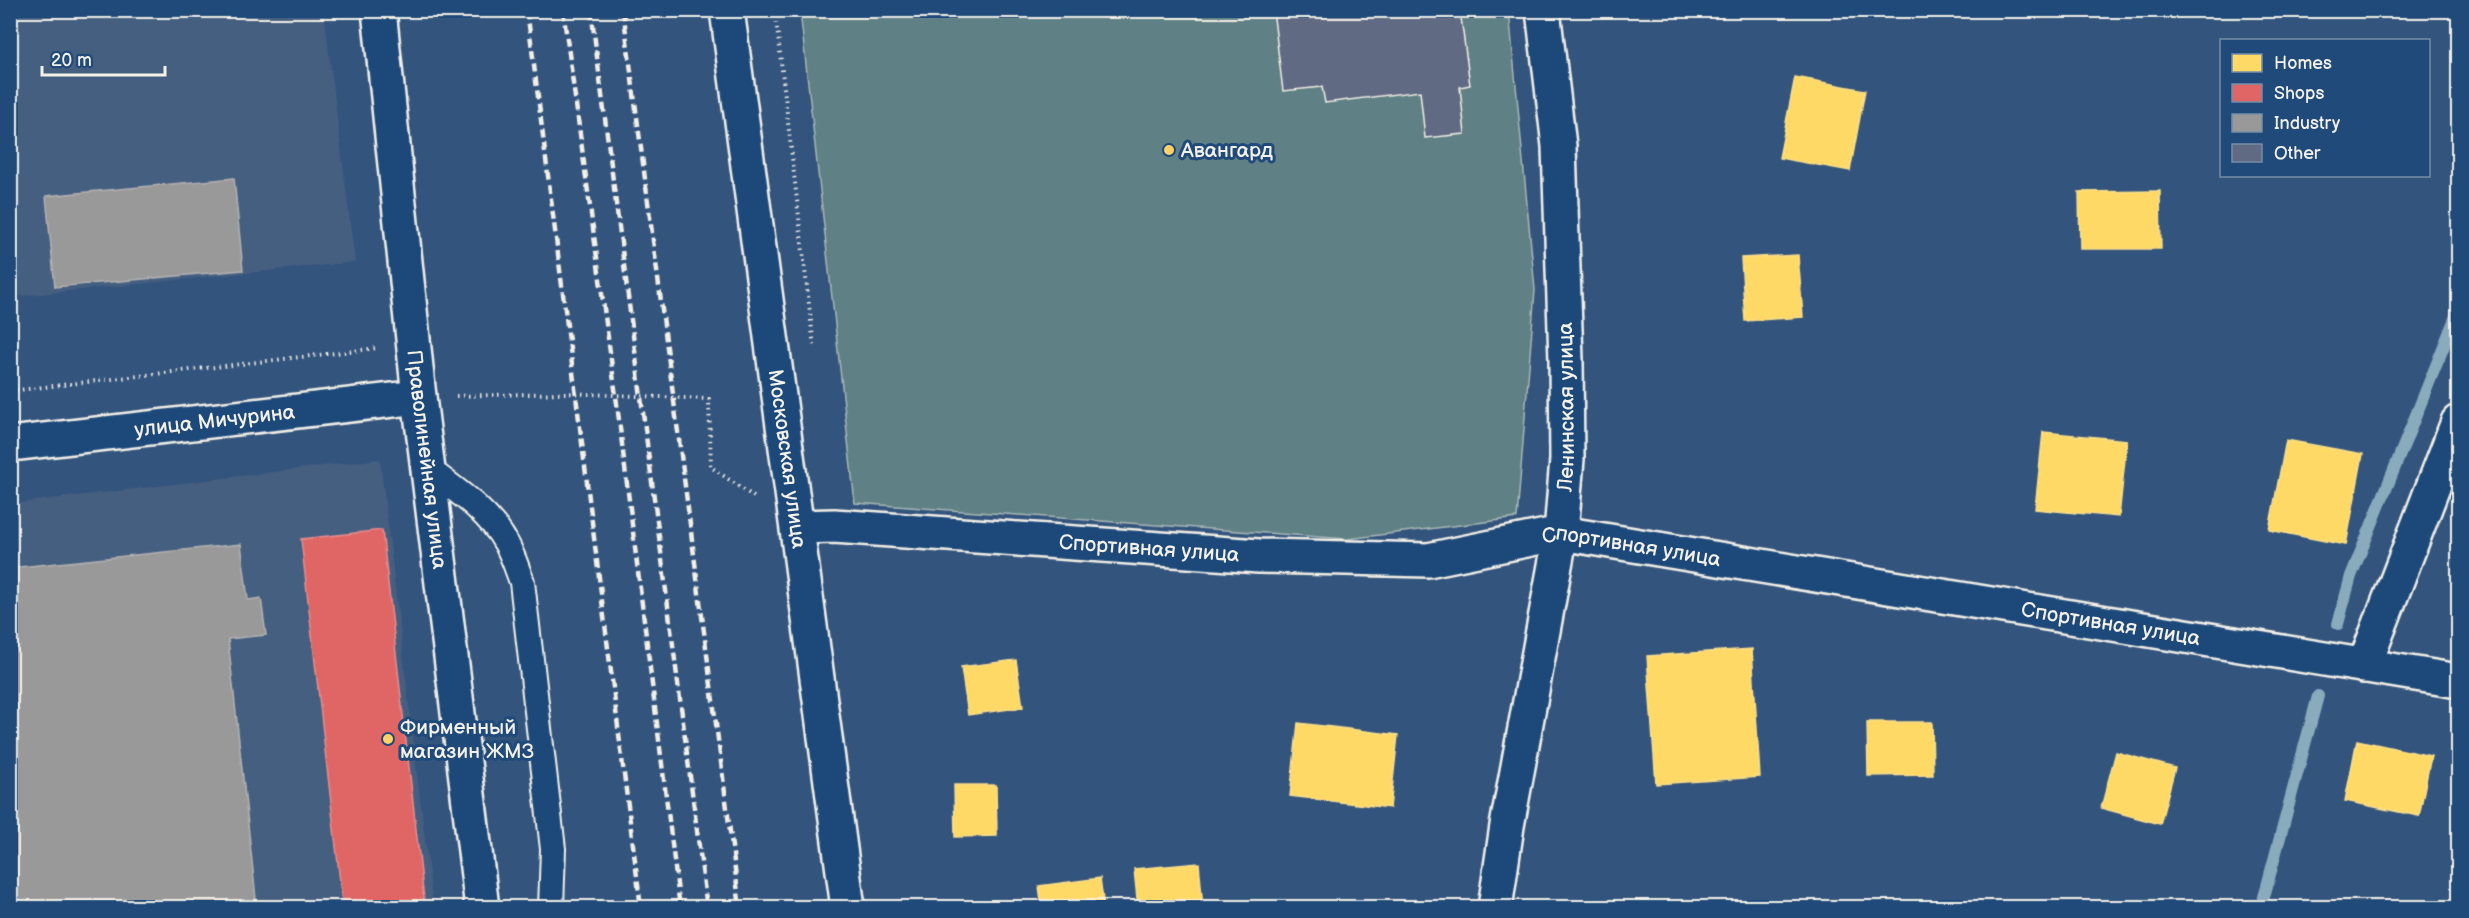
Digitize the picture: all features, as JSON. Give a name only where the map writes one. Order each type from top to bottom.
[{"type":"street","name":"Праволинейная улица","points":[[379,10],[419,397],[482,908]]},
{"type":"street","name":"Московская улица","points":[[727,10],[848,908]]},
{"type":"street","name":"Ленинская улица","points":[[1495,908],[1506,826],[1562,533],[1567,459],[1559,146],[1543,10]]},
{"type":"street","name":"улица Мичурина","points":[[10,444],[419,397]]},
{"type":"street","points":[[2364,666],[2458,422]]},
{"type":"street","name":"Спортивная улица","points":[[798,527],[834,526],[1259,556],[1428,560],[1562,533],[2458,681]]},
{"type":"lane","points":[[428,469],[478,508],[495,526],[507,544],[522,582],[553,849],[551,908]]},
{"type":"path","points":[[775,10],[814,350]]},
{"type":"path","points":[[10,390],[378,348],[377,336]]},
{"type":"path","points":[[419,397],[564,393],[709,399],[711,467],[798,527]]},
{"type":"shaded area","points":[[11,11],[324,11],[355,262],[11,297]]},
{"type":"shaded area","points":[[380,459],[433,907],[11,907],[10,504]]},
{"type":"green space","name":"Авангард","points":[[800,11],[1509,11],[1535,290],[1517,518],[1347,539],[855,503]]},
{"type":"building: Homes","points":[[1795,77],[1865,90],[1850,171],[1779,158]]},
{"type":"building: Homes","points":[[2160,191],[2161,249],[2080,249],[2079,192]]},
{"type":"building: Homes","points":[[1798,255],[1803,317],[1745,321],[1741,258]]},
{"type":"building: Homes","points":[[2043,432],[2127,440],[2119,517],[2035,509]]},
{"type":"building: Homes","points":[[2286,440],[2363,454],[2346,545],[2269,530]]},
{"type":"building: Homes","points":[[1752,649],[1760,777],[1656,784],[1647,656]]},
{"type":"building: Homes","points":[[1016,660],[1023,707],[968,715],[961,667]]},
{"type":"building: Homes","points":[[1867,722],[1932,722],[1933,775],[1868,776]]},
{"type":"building: Homes","points":[[1298,723],[1398,735],[1390,808],[1290,796]]},
{"type":"building: Homes","points":[[2357,740],[2431,756],[2419,816],[2345,801]]},
{"type":"building: Homes","points":[[2116,752],[2175,768],[2160,824],[2101,808]]},
{"type":"building: Homes","points":[[954,785],[996,785],[997,836],[955,837]]},
{"type":"building: Homes","points":[[1199,863],[1203,908],[1138,908],[1134,869]]},
{"type":"building: Homes","points":[[1100,878],[1104,908],[1042,908],[1039,886]]},
{"type":"building: Shops","points":[[382,530],[425,908],[343,908],[301,539]]},
{"type":"building: Industry","points":[[234,178],[243,270],[55,287],[46,196]]},
{"type":"building: Industry","points":[[241,544],[248,600],[261,598],[266,635],[228,639],[257,908],[10,908],[10,568]]},
{"type":"building: Other","points":[[1273,10],[1460,10],[1470,85],[1460,87],[1465,134],[1425,138],[1420,91],[1325,103],[1322,87],[1283,91]]},
{"type":"waterway","points":[[2338,624],[2351,576],[2458,311]]},
{"type":"waterway","points":[[2261,908],[2318,696]]},
{"type":"railway","points":[[527,10],[641,908]]},
{"type":"railway","points":[[563,10],[616,396],[680,908]]},
{"type":"railway","points":[[591,10],[707,908]]},
{"type":"railway","points":[[623,10],[740,908]]},
{"type":"place","name":"Авангард","points":[[1169,150]]},
{"type":"place","name":"Фирменный магазин ЖМЗ","points":[[388,739]]}]
